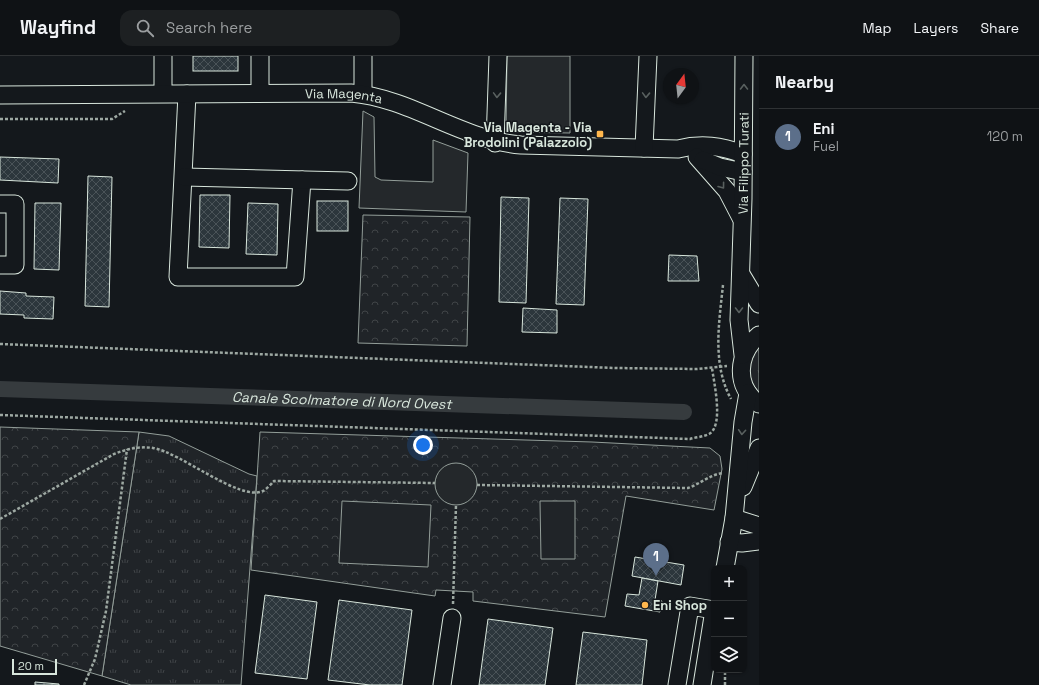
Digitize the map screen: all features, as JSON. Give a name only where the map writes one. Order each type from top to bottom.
[{"type":"street","points":[[163,56],[163,94]]},
{"type":"street","points":[[260,56],[260,92]]},
{"type":"street","points":[[363,56],[363,94]]},
{"type":"street","points":[[495,143],[498,56]]},
{"type":"street","points":[[644,148],[648,56]]},
{"type":"street","name":"Via Filippo Turati","points":[[744,56],[739,320],[743,355],[741,376],[753,399]]},
{"type":"street","name":"Via Magenta","points":[[0,95],[260,92],[363,94],[396,103],[495,143],[521,146],[678,149],[693,145],[709,145],[726,148],[743,154]]},
{"type":"street","points":[[187,94],[178,277],[295,277],[302,180]]},
{"type":"street","name":"Via Magenta","points":[[678,149],[720,167],[743,172]]},
{"type":"street","name":"Via Magenta","points":[[697,157],[726,191],[741,218]]},
{"type":"street","points":[[184,177],[348,181]]},
{"type":"street","points":[[0,204],[15,204],[15,265],[0,265]]},
{"type":"street","points":[[739,271],[759,304]]},
{"type":"street","points":[[743,355],[748,345],[759,335]]},
{"type":"street","points":[[734,518],[743,422],[753,399]]},
{"type":"street","points":[[725,565],[734,518],[745,480],[759,448]]},
{"type":"street","points":[[734,518],[759,526]]},
{"type":"street","points":[[729,542],[742,543],[759,541]]},
{"type":"street","points":[[678,685],[690,606],[711,610]]},
{"type":"street","points":[[442,685],[452,618]]},
{"type":"street","points":[[702,685],[711,629]]},
{"type":"street","points":[[711,685],[713,673]]},
{"type":"path","points":[[0,119],[112,119],[129,109]]},
{"type":"path","points":[[723,283],[717,343],[724,387],[733,404]]},
{"type":"path","points":[[0,344],[615,368],[712,368],[717,412],[715,429],[709,434],[690,439],[0,415]]},
{"type":"path","points":[[0,519],[114,454],[127,449],[154,448],[167,452],[235,488],[251,493],[263,491],[274,481],[435,483]]},
{"type":"path","points":[[84,685],[96,659],[106,611],[127,449]]},
{"type":"path","points":[[477,485],[688,488],[699,485],[718,473],[727,472]]},
{"type":"path","points":[[452,618],[456,505]]},
{"type":"path","points":[[725,673],[725,685]]},
{"type":"green space","points":[[363,215],[470,217],[467,346],[358,343]]},
{"type":"green space","points":[[759,346],[759,393],[750,375],[750,364]]},
{"type":"green space","points":[[0,427],[139,432],[102,676],[0,646]]},
{"type":"green space","points":[[139,432],[169,436],[249,474],[257,476],[241,685],[131,685],[102,676]]},
{"type":"green space","points":[[260,432],[592,442],[710,448],[720,456],[722,469],[714,510],[626,496],[605,617],[473,601],[473,592],[436,590],[435,596],[251,570]]},
{"type":"green space","points":[[342,501],[431,505],[428,567],[339,563]]},
{"type":"green space","points":[[540,501],[575,501],[575,559],[541,559]]},
{"type":"shaded area","points":[[507,56],[570,56],[570,133],[506,132]]},
{"type":"shaded area","points":[[363,111],[374,117],[375,177],[381,180],[433,182],[433,140],[468,153],[466,212],[359,208]]},
{"type":"shaded area","points":[[452,463],[460,463],[471,469],[477,480],[477,488],[471,499],[460,505],[452,505],[441,499],[435,488],[435,480],[441,469]]},
{"type":"building","points":[[193,56],[238,56],[238,71],[193,71]]},
{"type":"building","points":[[0,157],[59,159],[58,183],[0,180]]},
{"type":"building","points":[[88,176],[112,177],[109,307],[85,306]]},
{"type":"building","points":[[200,195],[230,195],[229,248],[199,247]]},
{"type":"building","points":[[501,197],[529,198],[526,303],[499,302]]},
{"type":"building","points":[[560,198],[588,199],[584,305],[556,304]]},
{"type":"building","points":[[317,201],[348,201],[348,231],[317,231]]},
{"type":"building","points":[[35,203],[61,203],[59,270],[34,269]]},
{"type":"building","points":[[248,203],[278,204],[277,255],[246,254]]},
{"type":"building","points":[[669,255],[697,256],[699,281],[668,281]]},
{"type":"building","points":[[0,291],[26,293],[26,296],[54,297],[53,319],[24,318],[24,315],[0,314]]},
{"type":"building","points":[[523,308],[557,310],[557,333],[522,332]]},
{"type":"building","points":[[635,557],[684,565],[681,585],[632,576]]},
{"type":"building","points":[[642,578],[658,581],[655,600],[662,601],[660,612],[625,606],[627,594],[639,595]]},
{"type":"building","points":[[265,595],[317,602],[307,679],[255,673]]},
{"type":"building","points":[[339,600],[412,610],[402,685],[370,685],[328,680]]},
{"type":"building","points":[[488,619],[553,628],[545,685],[479,685]]},
{"type":"building","points":[[583,632],[647,640],[642,685],[576,685]]},
{"type":"building","points":[[35,682],[59,684],[59,685],[35,685]]},
{"type":"waterway","name":"Canale Scolmatore di Nord Ovest","points":[[0,389],[684,412]]},
{"type":"place","name":"Via Magenta - Via Brodolini (Palazzolo)","points":[[600,134]]},
{"type":"place","name":"Eni","points":[[656,576]]},
{"type":"place","name":"Eni Shop","points":[[645,605]]}]
